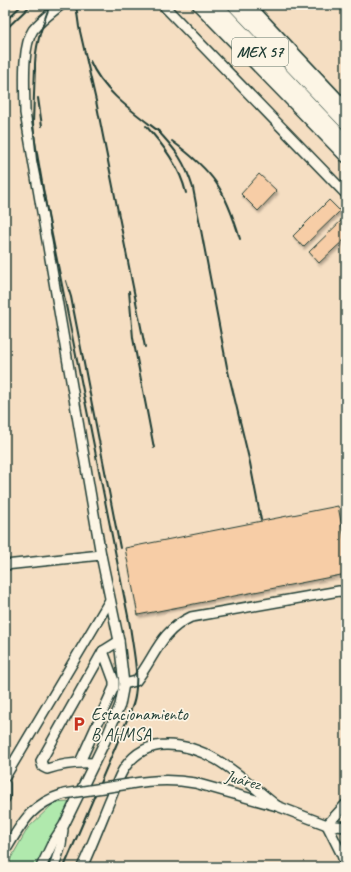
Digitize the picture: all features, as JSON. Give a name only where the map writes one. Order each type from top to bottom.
[{"type":"highway","name":"MEX 57","points":[[215,5],[346,143]]},
{"type":"highway","name":"MEX 57","points":[[236,5],[346,122]]},
{"type":"main road","points":[[199,5],[346,156]]},
{"type":"main road","points":[[248,5],[346,109]]},
{"type":"lane","points":[[41,867],[53,842],[64,825],[118,712],[124,684],[119,641],[101,555],[25,113],[25,60],[29,38],[33,30],[61,5]]},
{"type":"lane","points":[[163,5],[346,194]]},
{"type":"lane","points":[[5,566],[101,555]]},
{"type":"lane","points":[[124,684],[136,681],[168,632],[190,617],[339,591],[346,592]]},
{"type":"lane","points":[[5,777],[110,600]]},
{"type":"lane","points":[[94,763],[80,762],[47,769],[43,767],[41,762],[103,651],[119,641]]},
{"type":"lane","points":[[80,762],[114,687],[114,681],[103,651]]},
{"type":"lane","points":[[82,867],[120,775],[132,758],[148,747],[158,744],[182,745],[201,751],[228,767],[277,806]]},
{"type":"lane","name":"Juárez","points":[[5,850],[29,815],[41,804],[52,798],[64,794],[151,780],[183,781],[277,806],[327,825],[346,827]]},
{"type":"lane","points":[[5,784],[5,798]]},
{"type":"lane","points":[[346,804],[327,825],[346,867]]},
{"type":"lane","points":[[54,867],[61,845],[64,825]]},
{"type":"shaded area","points":[[5,5],[224,5],[346,133],[346,867],[5,867]]},
{"type":"shaded area","points":[[252,5],[346,5],[346,105]]},
{"type":"green space","points":[[70,802],[36,867],[6,867],[28,828],[54,803]]},
{"type":"building","points":[[259,174],[277,191],[258,211],[241,194]]},
{"type":"building","points":[[329,200],[340,211],[303,247],[293,236]]},
{"type":"building","points":[[346,216],[346,238],[319,263],[309,252]]},
{"type":"building","points":[[338,506],[346,548],[346,574],[138,615],[125,548]]},
{"type":"railway","points":[[5,21],[22,5]]},
{"type":"railway","points":[[5,30],[31,5]]},
{"type":"railway","points":[[35,71],[37,46],[41,29],[50,5]]},
{"type":"railway","points":[[76,5],[79,27],[96,101],[145,347]]},
{"type":"railway","points":[[90,61],[103,83],[111,92],[131,110],[161,133]]},
{"type":"railway","points":[[35,66],[33,123],[37,160],[130,626],[136,679],[135,696],[132,708],[64,867]]},
{"type":"railway","points":[[38,98],[42,126]]},
{"type":"railway","points":[[146,126],[159,141],[175,165],[180,174],[186,193]]},
{"type":"railway","points":[[157,130],[170,144],[183,163],[193,188],[227,367],[250,463],[261,520]]},
{"type":"railway","points":[[172,141],[198,162],[216,183],[229,207],[240,239]]},
{"type":"railway","points":[[66,281],[71,297],[120,548]]},
{"type":"railway","points":[[129,291],[133,338],[154,448]]},
{"type":"place","name":"Estacionamiento B AHMSA","points":[[79,724]]}]
